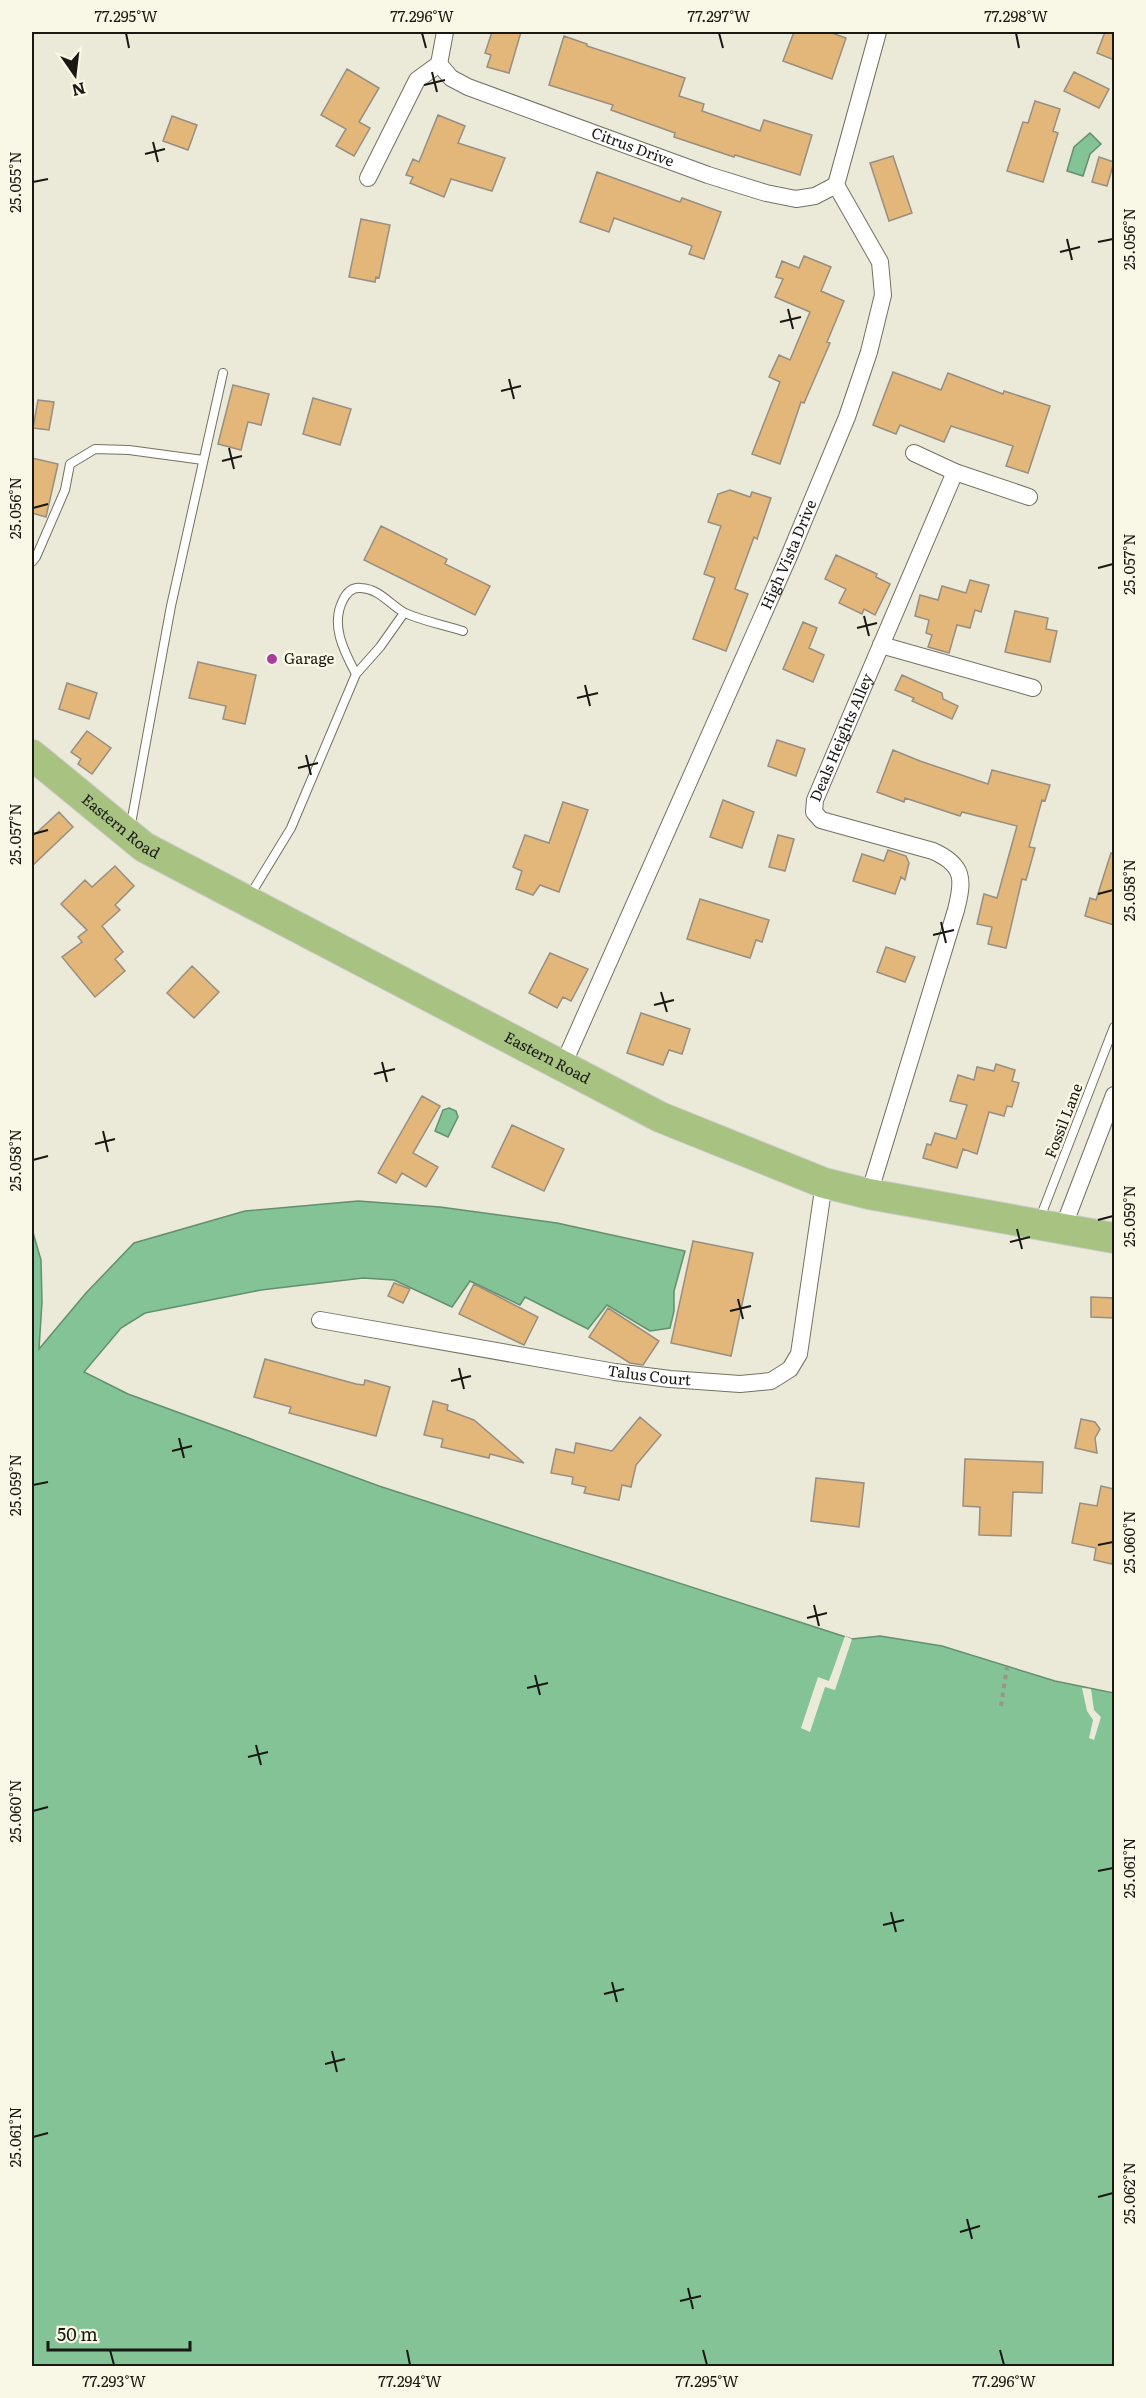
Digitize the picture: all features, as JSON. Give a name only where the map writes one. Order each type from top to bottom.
[{"type":"highway","name":"Eastern Road","points":[[32,755],[144,848],[660,1117],[824,1183],[869,1194],[1114,1238]]},
{"type":"street","points":[[368,178],[417,80],[440,64],[445,32]]},
{"type":"street","points":[[836,185],[878,32]]},
{"type":"street","name":"Citrus Drive","points":[[440,64],[451,78],[468,87],[708,175],[747,187],[796,199],[815,196],[836,185]]},
{"type":"street","name":"High Vista Drive","points":[[563,1065],[789,556],[847,417],[869,352],[883,295],[880,262],[836,185]]},
{"type":"street","points":[[914,453],[955,472],[1029,497]]},
{"type":"street","name":"Deals Heights Alley","points":[[869,1194],[960,893],[960,873],[949,859],[933,851],[821,820],[814,812],[815,800],[955,472]]},
{"type":"street","points":[[881,645],[1033,688]]},
{"type":"street","points":[[1050,1226],[1114,1095]]},
{"type":"street","name":"Talus Court","points":[[320,1320],[615,1372],[740,1384],[771,1381],[790,1369],[799,1354],[824,1183]]},
{"type":"lane","points":[[129,835],[171,606],[223,373]]},
{"type":"lane","points":[[32,562],[64,490],[69,464],[95,449],[129,450],[203,460]]},
{"type":"lane","points":[[356,674],[342,647],[337,621],[340,605],[346,594],[360,587],[372,590],[388,599],[404,612],[463,631]]},
{"type":"lane","points":[[247,902],[291,828],[356,674],[380,647],[404,612]]},
{"type":"lane","name":"Fossil Lane","points":[[1050,1226],[1114,1027]]},
{"type":"path","points":[[1001,1706],[1007,1667]]},
{"type":"shaded area","points":[[1090,133],[1101,144],[1090,154],[1083,176],[1067,171],[1074,147]]},
{"type":"shaded area","points":[[449,1108],[456,1111],[458,1117],[448,1137],[435,1131],[443,1110]]},
{"type":"shaded area","points":[[358,1201],[440,1207],[557,1223],[685,1251],[674,1291],[674,1311],[670,1328],[650,1331],[607,1305],[588,1329],[525,1297],[520,1305],[470,1281],[452,1307],[394,1280],[363,1278],[261,1290],[145,1313],[121,1328],[84,1372],[128,1394],[379,1486],[852,1639],[880,1636],[942,1646],[1055,1681],[1114,1693],[1114,2366],[32,2366],[32,1229],[41,1260],[42,1302],[39,1349],[86,1293],[134,1243],[245,1211]]},
{"type":"pier","points":[[845,1636],[852,1639],[835,1690],[825,1687],[810,1732],[801,1728],[818,1677],[829,1681]]},
{"type":"pier","points":[[1082,1688],[1091,1689],[1094,1710],[1101,1717],[1094,1740],[1089,1738],[1093,1720],[1087,1711]]},
{"type":"building","points":[[492,32],[521,32],[509,73],[487,67],[491,55],[485,53]]},
{"type":"building","points":[[794,32],[829,32],[846,38],[832,79],[783,61]]},
{"type":"building","points":[[1105,32],[1114,32],[1114,60],[1097,53]]},
{"type":"building","points":[[564,36],[587,44],[587,46],[685,78],[679,96],[704,104],[702,111],[760,131],[764,120],[812,135],[800,175],[735,155],[734,157],[674,137],[675,133],[611,110],[613,105],[549,85]]},
{"type":"building","points":[[347,69],[379,88],[359,122],[370,128],[354,156],[336,146],[346,129],[321,115]]},
{"type":"building","points":[[1074,72],[1109,89],[1099,108],[1064,91]]},
{"type":"building","points":[[1035,101],[1060,109],[1053,131],[1058,133],[1043,182],[1007,171],[1023,122],[1028,123]]},
{"type":"building","points":[[438,115],[465,126],[458,143],[505,158],[492,191],[451,179],[444,197],[410,183],[413,177],[406,175],[413,159],[419,162]]},
{"type":"building","points":[[172,116],[197,125],[188,150],[163,141]]},
{"type":"building","points":[[893,156],[912,213],[889,221],[870,163]]},
{"type":"building","points":[[1099,157],[1114,162],[1107,186],[1092,182]]},
{"type":"building","points":[[597,172],[680,202],[682,198],[721,212],[704,259],[689,254],[692,246],[614,218],[609,232],[580,222]]},
{"type":"building","points":[[361,219],[390,225],[379,278],[376,277],[375,282],[349,277]]},
{"type":"building","points":[[804,256],[831,267],[821,291],[844,301],[827,342],[830,343],[804,403],[801,402],[780,464],[752,454],[780,382],[769,377],[779,355],[790,360],[810,312],[775,297],[783,279],[776,277],[782,261],[799,268]]},
{"type":"building","points":[[893,372],[941,390],[948,373],[1003,394],[1004,391],[1050,406],[1028,473],[1006,466],[1013,446],[951,426],[944,442],[900,425],[896,434],[873,425]]},
{"type":"building","points":[[233,385],[269,394],[261,425],[248,422],[241,450],[218,444]]},
{"type":"building","points":[[313,398],[351,409],[340,445],[303,434]]},
{"type":"building","points":[[38,400],[54,402],[49,430],[33,428]]},
{"type":"building","points":[[32,458],[58,464],[46,517],[32,513]]},
{"type":"building","points":[[730,490],[750,497],[752,492],[771,498],[757,539],[754,537],[735,589],[748,594],[726,651],[693,639],[715,578],[704,574],[721,526],[708,522],[718,494]]},
{"type":"building","points":[[381,526],[447,559],[445,564],[490,586],[475,615],[364,560]]},
{"type":"building","points":[[836,555],[877,574],[876,577],[890,584],[875,615],[864,609],[862,614],[839,603],[846,589],[825,579]]},
{"type":"building","points":[[970,580],[989,585],[981,612],[975,610],[970,628],[957,625],[949,653],[928,647],[932,635],[926,633],[929,620],[915,616],[920,595],[938,600],[942,586],[966,593]]},
{"type":"building","points":[[1015,611],[1048,618],[1046,629],[1057,631],[1050,662],[1005,652]]},
{"type":"building","points":[[803,622],[817,628],[809,648],[824,655],[813,682],[783,669]]},
{"type":"building","points":[[198,662],[256,675],[245,724],[223,719],[226,706],[189,698]]},
{"type":"building","points":[[902,675],[942,693],[943,699],[958,706],[952,719],[912,701],[914,698],[895,690]]},
{"type":"building","points":[[67,683],[97,693],[89,719],[59,709]]},
{"type":"building","points":[[87,731],[111,748],[92,774],[78,764],[81,759],[71,752]]},
{"type":"building","points":[[777,740],[805,749],[796,776],[768,766]]},
{"type":"building","points":[[893,750],[988,784],[992,770],[1050,785],[1045,801],[1042,800],[1029,847],[1035,848],[1026,880],[1022,879],[1006,948],[988,944],[992,927],[977,924],[984,894],[997,898],[1017,826],[962,812],[960,816],[905,798],[904,802],[877,792]]},
{"type":"building","points":[[723,800],[754,812],[742,848],[710,837]]},
{"type":"building","points":[[563,802],[588,810],[559,892],[540,885],[533,895],[516,889],[522,871],[513,867],[525,835],[549,843]]},
{"type":"building","points":[[59,812],[73,827],[32,866],[32,837]]},
{"type":"building","points":[[778,835],[794,839],[785,871],[769,867]]},
{"type":"building","points":[[888,850],[906,856],[909,863],[905,880],[901,877],[895,894],[853,881],[862,854],[884,861]]},
{"type":"building","points":[[1111,853],[1114,854],[1114,925],[1085,916],[1090,898],[1096,900]]},
{"type":"building","points":[[115,866],[134,886],[115,905],[120,910],[102,926],[123,952],[115,959],[125,971],[95,997],[62,957],[82,942],[78,937],[87,930],[61,904],[85,880],[92,887]]},
{"type":"building","points":[[700,899],[769,920],[762,942],[756,940],[750,958],[687,939]]},
{"type":"building","points":[[886,947],[915,957],[905,982],[877,972]]},
{"type":"building","points":[[550,953],[588,969],[571,1001],[563,997],[557,1008],[529,993]]},
{"type":"building","points":[[192,966],[219,992],[194,1018],[167,993]]},
{"type":"building","points":[[641,1013],[690,1029],[682,1054],[669,1050],[663,1065],[627,1053]]},
{"type":"building","points":[[996,1064],[1015,1070],[1012,1081],[1019,1083],[1012,1107],[1007,1106],[1004,1116],[989,1112],[977,1154],[963,1149],[957,1168],[923,1158],[927,1144],[931,1145],[935,1133],[956,1139],[967,1105],[950,1101],[958,1075],[974,1080],[977,1067],[994,1071]]},
{"type":"building","points":[[422,1096],[440,1106],[413,1153],[438,1167],[426,1187],[402,1173],[396,1183],[378,1173]]},
{"type":"building","points":[[512,1125],[564,1149],[544,1191],[492,1167]]},
{"type":"building","points":[[693,1241],[753,1253],[731,1356],[671,1343]]},
{"type":"building","points":[[394,1283],[410,1289],[403,1303],[388,1296]]},
{"type":"building","points":[[474,1284],[538,1317],[524,1345],[459,1314]]},
{"type":"building","points":[[1091,1297],[1114,1298],[1114,1318],[1091,1317]]},
{"type":"building","points":[[608,1308],[659,1341],[643,1365],[630,1363],[589,1337]]},
{"type":"building","points":[[265,1359],[356,1384],[364,1385],[365,1380],[390,1387],[376,1436],[289,1413],[291,1407],[254,1397]]},
{"type":"building","points":[[433,1401],[448,1405],[447,1410],[474,1420],[524,1463],[490,1454],[489,1458],[441,1447],[443,1439],[424,1435]]},
{"type":"building","points":[[640,1417],[661,1435],[636,1465],[631,1487],[622,1485],[619,1500],[584,1493],[586,1487],[572,1484],[573,1477],[551,1473],[556,1449],[574,1453],[576,1443],[612,1451]]},
{"type":"building","points":[[1081,1419],[1095,1422],[1100,1429],[1095,1438],[1097,1453],[1075,1448]]},
{"type":"building","points":[[965,1459],[1043,1462],[1042,1493],[1013,1492],[1011,1536],[979,1535],[980,1507],[963,1506]]},
{"type":"building","points":[[816,1478],[864,1483],[859,1527],[811,1521]]},
{"type":"building","points":[[1101,1486],[1114,1489],[1112,1564],[1094,1560],[1096,1548],[1072,1543],[1080,1503],[1097,1506]]},
{"type":"place","name":"Garage","points":[[272,659]]}]
